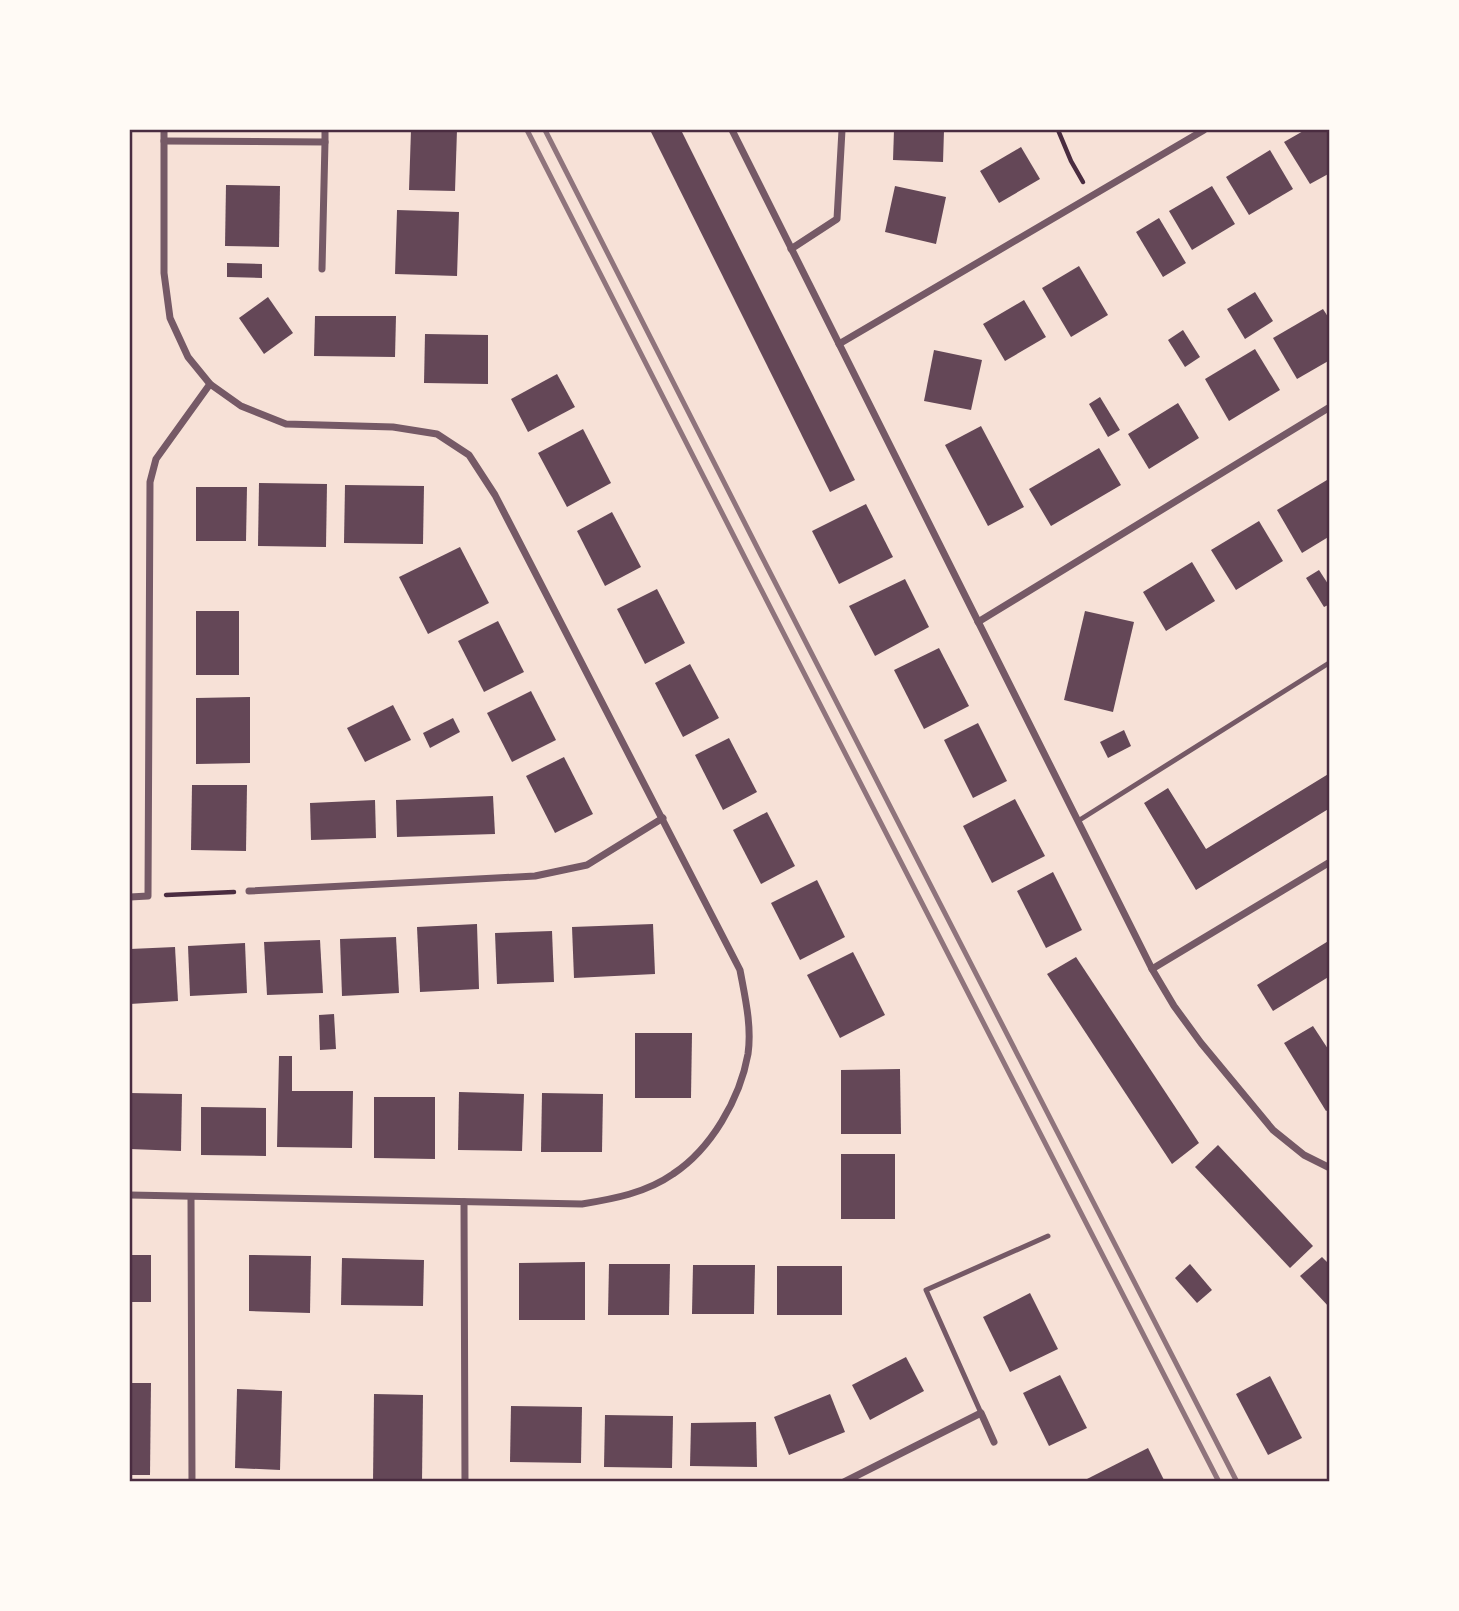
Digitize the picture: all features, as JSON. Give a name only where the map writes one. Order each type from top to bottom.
[{"type":"street","points":[[130,1195],[582,1204],[611,1199],[644,1189],[673,1174],[702,1147],[720,1124],[737,1089],[748,1054],[749,1020],[740,970],[495,495],[469,455],[437,434],[393,428],[286,424],[240,406],[210,384],[188,357],[170,318],[163,273],[164,130]]},
{"type":"street","points":[[322,269],[326,130]]},
{"type":"street","points":[[732,130],[1152,969],[1201,1043],[1273,1130],[1304,1155],[1329,1168]]},
{"type":"street","points":[[791,249],[837,219],[842,130]]},
{"type":"street","points":[[839,344],[1204,130]]},
{"type":"street","points":[[164,141],[325,142]]},
{"type":"street","points":[[130,897],[148,896],[150,482],[156,459],[210,384]]},
{"type":"street","points":[[978,622],[1329,407]]},
{"type":"street","points":[[248,891],[555,873],[587,865],[663,818]]},
{"type":"street","points":[[1152,969],[1329,862]]},
{"type":"street","points":[[191,1197],[192,1482]]},
{"type":"street","points":[[464,1202],[466,1482]]},
{"type":"street","points":[[844,1482],[981,1413],[994,1442]]},
{"type":"lane","points":[[1078,821],[1329,663]]},
{"type":"lane","points":[[981,1413],[926,1290],[1048,1236]]},
{"type":"path","points":[[1058,130],[1071,161],[1091,195]]},
{"type":"path","points":[[148,896],[248,891]]},
{"type":"building","points":[[411,130],[457,130],[455,191],[409,190]]},
{"type":"building","points":[[650,130],[681,130],[855,480],[830,492]]},
{"type":"building","points":[[894,130],[944,130],[943,162],[893,160]]},
{"type":"building","points":[[1305,130],[1330,130],[1330,173],[1310,184],[1284,142]]},
{"type":"building","points":[[1021,147],[1040,179],[999,203],[980,171]]},
{"type":"building","points":[[1270,150],[1293,189],[1249,215],[1226,177]]},
{"type":"building","points":[[226,185],[280,186],[279,247],[225,246]]},
{"type":"building","points":[[895,186],[946,197],[936,244],[885,232]]},
{"type":"building","points":[[1212,186],[1235,224],[1192,250],[1169,211]]},
{"type":"building","points":[[397,210],[459,212],[457,276],[395,274]]},
{"type":"building","points":[[1159,218],[1186,263],[1163,277],[1136,232]]},
{"type":"building","points":[[227,263],[262,264],[262,278],[227,277]]},
{"type":"building","points":[[1079,266],[1108,315],[1071,337],[1042,288]]},
{"type":"building","points":[[1255,292],[1273,321],[1245,339],[1227,309]]},
{"type":"building","points":[[268,297],[293,333],[264,354],[239,318]]},
{"type":"building","points":[[1024,300],[1046,337],[1005,361],[983,324]]},
{"type":"building","points":[[1323,309],[1330,320],[1330,360],[1297,379],[1273,338]]},
{"type":"building","points":[[315,316],[396,316],[395,357],[314,356]]},
{"type":"building","points":[[1183,330],[1200,357],[1185,367],[1168,340]]},
{"type":"building","points":[[425,334],[488,335],[488,384],[424,383]]},
{"type":"building","points":[[1255,349],[1280,390],[1229,421],[1205,379]]},
{"type":"building","points":[[934,350],[982,360],[971,410],[924,401]]},
{"type":"building","points":[[557,374],[575,407],[528,432],[511,399]]},
{"type":"building","points":[[1100,397],[1120,430],[1108,437],[1089,404]]},
{"type":"building","points":[[1178,403],[1199,438],[1149,469],[1128,434]]},
{"type":"building","points":[[981,426],[1024,507],[988,526],[945,445]]},
{"type":"building","points":[[583,429],[611,483],[567,507],[538,453]]},
{"type":"building","points":[[1099,448],[1121,485],[1051,526],[1029,489]]},
{"type":"building","points":[[1327,480],[1330,484],[1330,536],[1302,553],[1277,510]]},
{"type":"building","points":[[259,483],[327,484],[326,547],[258,546]]},
{"type":"building","points":[[345,485],[424,486],[423,544],[344,543]]},
{"type":"building","points":[[196,487],[247,487],[246,541],[196,541]]},
{"type":"building","points":[[866,504],[893,557],[839,584],[812,531]]},
{"type":"building","points":[[612,512],[641,567],[605,586],[577,531]]},
{"type":"building","points":[[1259,521],[1283,561],[1236,590],[1211,550]]},
{"type":"building","points":[[460,547],[489,603],[428,634],[399,577]]},
{"type":"building","points":[[1192,562],[1215,601],[1166,631],[1143,592]]},
{"type":"building","points":[[1319,570],[1330,587],[1330,604],[1324,607],[1306,578]]},
{"type":"building","points":[[905,579],[929,627],[875,656],[849,606]]},
{"type":"building","points":[[657,589],[685,643],[645,664],[617,609]]},
{"type":"building","points":[[196,611],[239,611],[239,675],[196,675]]},
{"type":"building","points":[[1085,611],[1134,622],[1113,712],[1064,700]]},
{"type":"building","points":[[498,621],[524,672],[484,692],[458,641]]},
{"type":"building","points":[[939,648],[969,706],[924,729],[894,670]]},
{"type":"building","points":[[690,664],[719,718],[683,737],[655,683]]},
{"type":"building","points":[[531,691],[556,740],[512,762],[487,713]]},
{"type":"building","points":[[250,697],[250,763],[196,764],[196,698]]},
{"type":"building","points":[[393,705],[411,740],[365,762],[347,728]]},
{"type":"building","points":[[453,718],[460,732],[430,748],[423,733]]},
{"type":"building","points":[[978,723],[1007,781],[973,798],[944,740]]},
{"type":"building","points":[[1124,730],[1131,746],[1108,758],[1100,742]]},
{"type":"building","points":[[729,738],[757,792],[723,810],[695,755]]},
{"type":"building","points":[[564,757],[593,814],[555,833],[526,776]]},
{"type":"building","points":[[1330,773],[1330,808],[1196,890],[1144,803],[1168,788],[1206,849]]},
{"type":"building","points":[[192,785],[247,785],[246,851],[191,850]]},
{"type":"building","points":[[493,796],[495,834],[397,837],[396,800]]},
{"type":"building","points":[[1015,799],[1045,856],[992,883],[963,826]]},
{"type":"building","points":[[375,800],[376,838],[311,840],[310,803]]},
{"type":"building","points":[[767,812],[795,866],[761,884],[733,830]]},
{"type":"building","points":[[1053,872],[1082,930],[1046,948],[1017,891]]},
{"type":"building","points":[[817,880],[845,937],[800,960],[771,903]]},
{"type":"building","points":[[477,924],[479,989],[420,992],[417,927]]},
{"type":"building","points":[[653,924],[655,974],[574,978],[572,927]]},
{"type":"building","points":[[552,931],[554,982],[497,984],[495,933]]},
{"type":"building","points":[[396,937],[399,993],[342,996],[340,939]]},
{"type":"building","points":[[320,940],[323,993],[267,995],[264,942]]},
{"type":"building","points":[[1330,940],[1330,976],[1273,1011],[1257,985]]},
{"type":"building","points":[[245,943],[247,993],[190,996],[188,946]]},
{"type":"building","points":[[175,947],[178,1001],[130,1004],[130,949]]},
{"type":"building","points":[[853,952],[885,1015],[840,1038],[807,975]]},
{"type":"building","points":[[1076,957],[1199,1143],[1172,1164],[1047,974]]},
{"type":"building","points":[[334,1014],[336,1049],[320,1050],[319,1015]]},
{"type":"building","points":[[1313,1026],[1330,1052],[1330,1109],[1326,1111],[1284,1043]]},
{"type":"building","points":[[635,1033],[692,1033],[691,1098],[635,1098]]},
{"type":"building","points":[[279,1056],[292,1056],[292,1091],[353,1091],[352,1148],[277,1147]]},
{"type":"building","points":[[900,1069],[901,1134],[841,1134],[841,1070]]},
{"type":"building","points":[[459,1092],[524,1094],[522,1151],[458,1150]]},
{"type":"building","points":[[130,1093],[182,1094],[181,1151],[130,1149]]},
{"type":"building","points":[[542,1093],[603,1094],[602,1152],[541,1152]]},
{"type":"building","points":[[374,1097],[435,1097],[435,1159],[374,1158]]},
{"type":"building","points":[[201,1107],[266,1108],[266,1156],[201,1155]]},
{"type":"building","points":[[1218,1145],[1313,1246],[1290,1268],[1195,1167]]},
{"type":"building","points":[[841,1154],[895,1154],[895,1219],[841,1219]]},
{"type":"building","points":[[130,1255],[151,1255],[151,1302],[130,1302]]},
{"type":"building","points":[[249,1255],[311,1256],[310,1313],[249,1311]]},
{"type":"building","points":[[1322,1257],[1330,1265],[1330,1308],[1300,1276]]},
{"type":"building","points":[[342,1258],[424,1260],[423,1306],[341,1305]]},
{"type":"building","points":[[585,1262],[585,1320],[519,1320],[519,1263]]},
{"type":"building","points":[[609,1264],[670,1264],[669,1315],[608,1315]]},
{"type":"building","points":[[1190,1264],[1212,1290],[1197,1303],[1175,1278]]},
{"type":"building","points":[[693,1265],[755,1265],[754,1314],[692,1314]]},
{"type":"building","points":[[777,1266],[842,1266],[842,1315],[777,1315]]},
{"type":"building","points":[[1030,1293],[1058,1349],[1010,1372],[983,1317]]},
{"type":"building","points":[[906,1357],[924,1391],[870,1420],[852,1385]]},
{"type":"building","points":[[1060,1375],[1087,1428],[1049,1446],[1023,1393]]},
{"type":"building","points":[[1270,1376],[1302,1438],[1268,1455],[1236,1394]]},
{"type":"building","points":[[130,1383],[151,1383],[150,1475],[130,1475]]},
{"type":"building","points":[[237,1389],[282,1391],[280,1470],[235,1468]]},
{"type":"building","points":[[374,1394],[423,1395],[422,1482],[373,1482]]},
{"type":"building","points":[[830,1394],[845,1432],[789,1455],[774,1417]]},
{"type":"building","points":[[511,1406],[582,1407],[581,1463],[510,1462]]},
{"type":"building","points":[[605,1415],[673,1416],[672,1468],[604,1467]]},
{"type":"building","points":[[756,1422],[757,1467],[690,1466],[691,1423]]},
{"type":"building","points":[[1148,1448],[1165,1482],[1088,1482],[1087,1479]]},
{"type":"railway","points":[[527,130],[1219,1482]]},
{"type":"railway","points":[[545,130],[1237,1482]]}]
